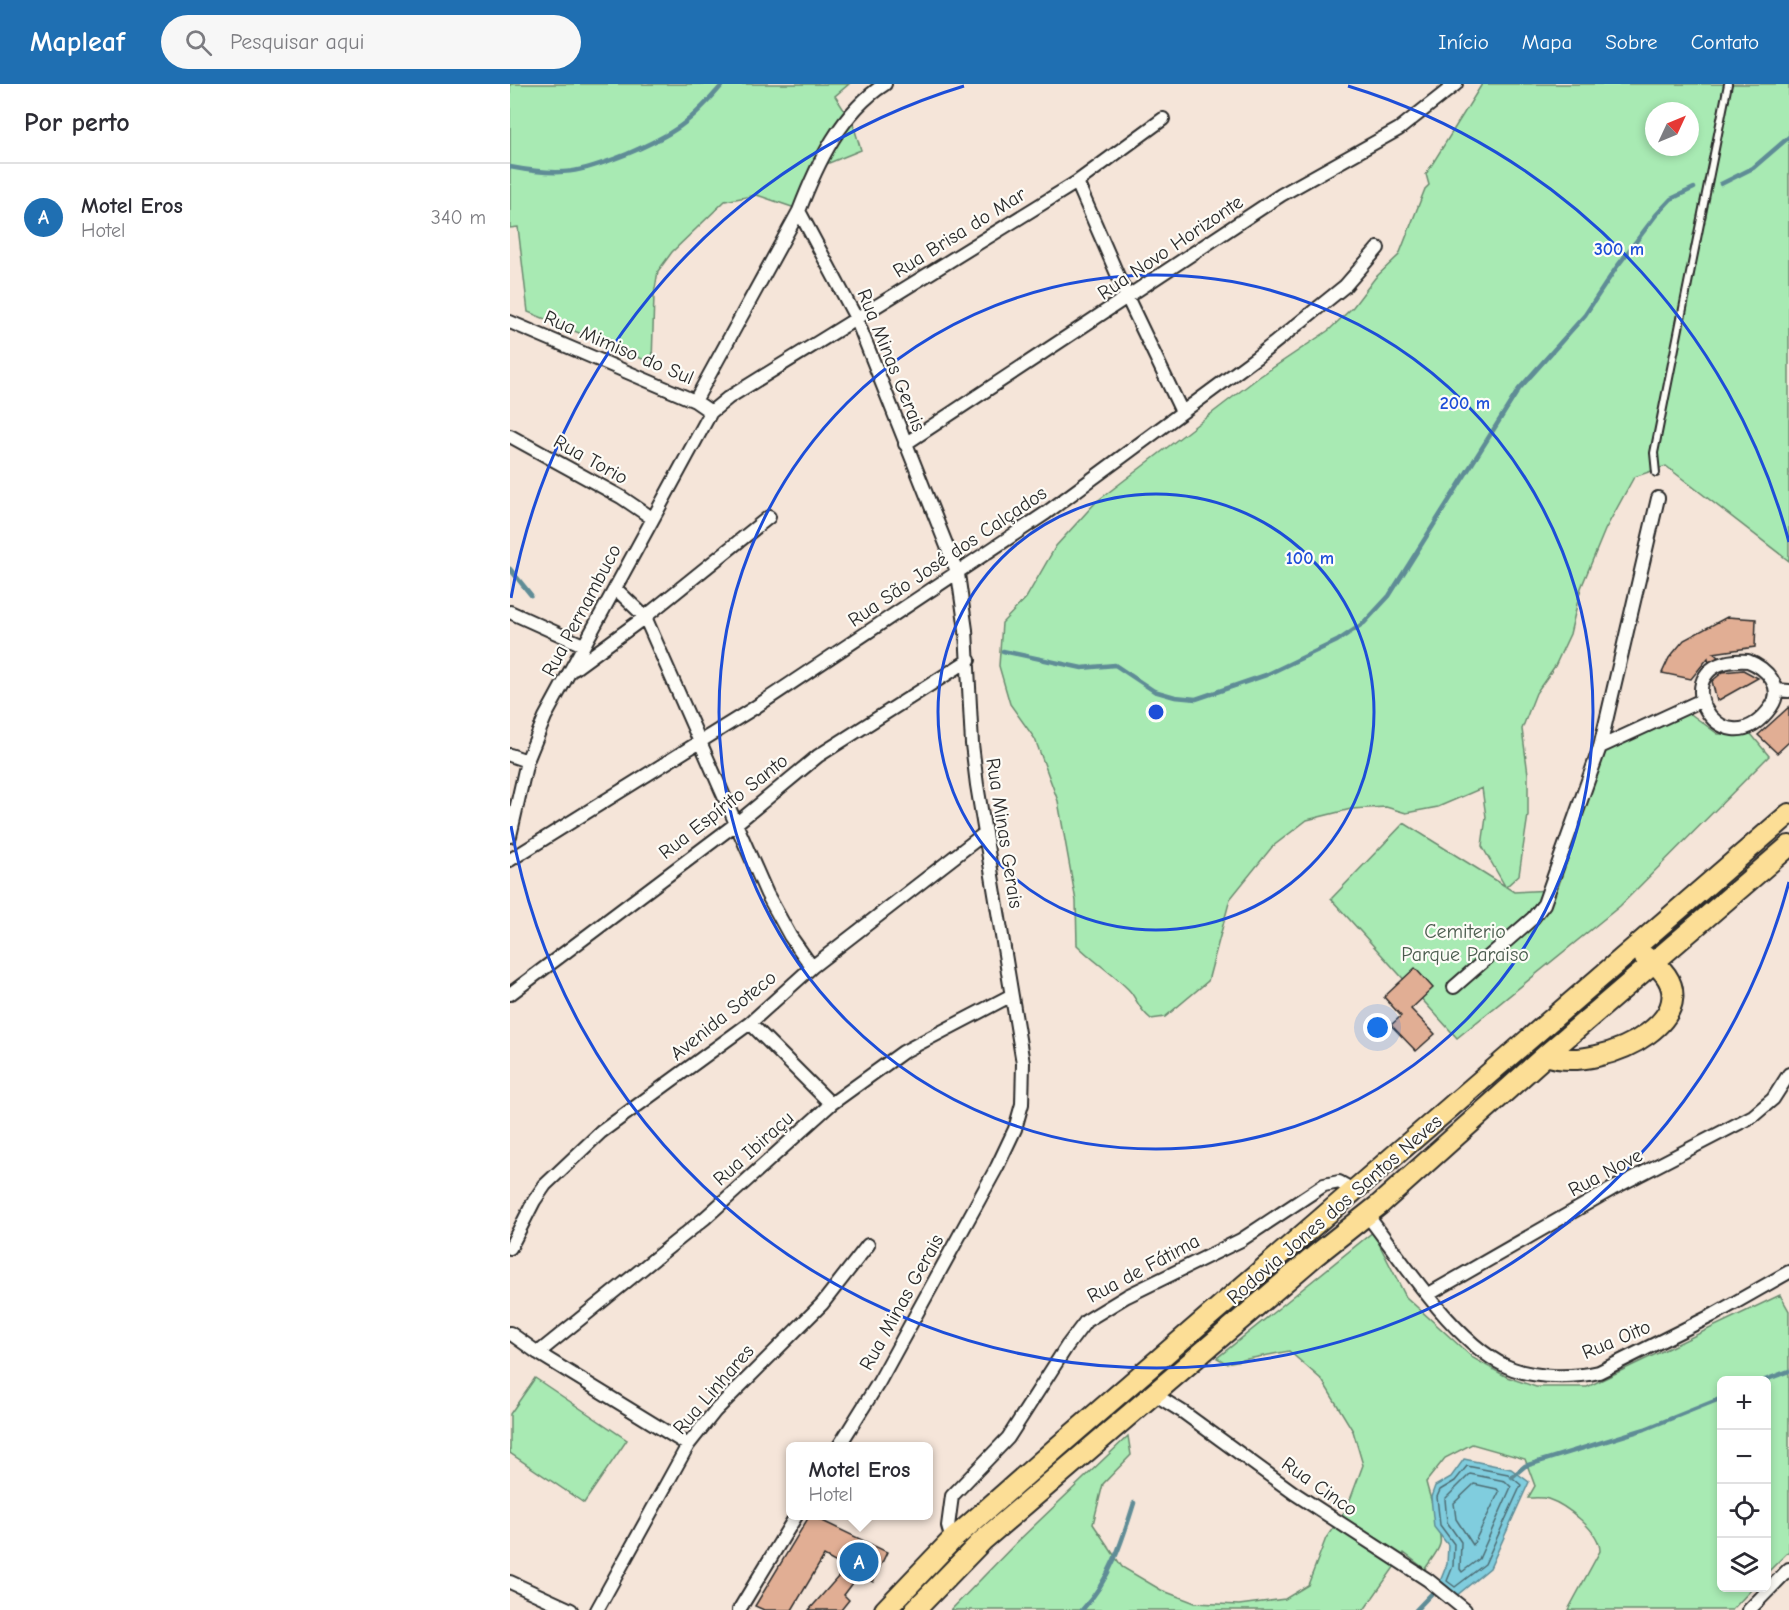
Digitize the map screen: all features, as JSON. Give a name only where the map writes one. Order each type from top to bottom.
[{"type":"main road","name":"Rodovia Jones dos Santos Neves","points":[[885,1610],[952,1540],[1789,814]]},
{"type":"main road","name":"Rodovia Jones dos Santos Neves","points":[[915,1610],[982,1541],[1367,1215],[1546,1055],[1789,846]]},
{"type":"main road","points":[[1546,1055],[1570,1061],[1588,1059],[1619,1049],[1654,1030],[1670,1009],[1672,996],[1667,974],[1634,950]]},
{"type":"street","points":[[695,401],[799,211],[811,180],[844,123],[870,95],[885,84]]},
{"type":"street","name":"Rua Novo Horizonte","points":[[905,444],[1128,299],[1281,195],[1399,129],[1456,84]]},
{"type":"street","name":"Rua Brisa do Mar","points":[[711,412],[728,398],[1077,182],[1163,119]]},
{"type":"street","points":[[1077,182],[1128,299],[1182,412]]},
{"type":"street","name":"Rua Minas Gerais","points":[[799,211],[856,318],[958,574],[969,660],[972,744],[1010,996],[1023,1063],[1022,1104],[1015,1129],[879,1382],[842,1442]]},
{"type":"street","name":"Rua São José dos Calçados","points":[[510,860],[958,574],[1047,513],[1257,357],[1345,286],[1378,248]]},
{"type":"street","name":"Rua Mimiso do Sul","points":[[510,321],[695,401],[711,412]]},
{"type":"street","name":"Rua Pernambuco","points":[[510,836],[527,761],[544,717],[711,412]]},
{"type":"street","name":"Rua Torio","points":[[510,436],[621,497],[652,518]]},
{"type":"street","points":[[1454,987],[1533,918],[1544,903],[1600,747],[1658,498]]},
{"type":"street","points":[[570,671],[645,617],[769,517]]},
{"type":"street","points":[[615,588],[645,617],[698,742],[737,823],[777,915],[813,967]]},
{"type":"street","points":[[510,612],[584,645]]},
{"type":"street","name":"Rua Espírito Santo","points":[[510,994],[737,823],[818,756],[969,660]]},
{"type":"street","points":[[1748,661],[1762,668],[1783,690],[1766,712],[1749,726],[1732,729],[1718,723],[1707,713],[1700,700],[1700,688],[1709,672],[1730,662],[1748,661]]},
{"type":"street","points":[[1600,747],[1700,700]]},
{"type":"street","points":[[510,755],[527,761]]},
{"type":"street","name":"Avenida Soteco","points":[[510,1248],[534,1201],[560,1171],[601,1132],[750,1023],[813,967],[985,833]]},
{"type":"street","name":"Rua Ibiraçu","points":[[538,1353],[705,1218],[831,1104],[903,1052],[1010,996]]},
{"type":"street","points":[[750,1023],[831,1104]]},
{"type":"street","name":"Rua Nove","points":[[1429,1294],[1612,1190],[1753,1116],[1773,1100],[1789,1074]]},
{"type":"street","name":"Rua de Fátima","points":[[952,1540],[949,1512],[956,1490],[1008,1438],[1072,1338],[1095,1313],[1241,1240],[1324,1185],[1339,1182],[1355,1191]]},
{"type":"street","name":"Rua Oito","points":[[1367,1215],[1429,1294],[1471,1342],[1491,1358],[1514,1370],[1585,1376],[1599,1372],[1664,1340],[1789,1272]]},
{"type":"street","name":"Rua Linhares","points":[[597,1610],[688,1445],[715,1411],[790,1332],[822,1304],[868,1245]]},
{"type":"street","points":[[510,1333],[538,1353],[688,1445]]},
{"type":"street","name":"Rua Cinco","points":[[1154,1394],[1184,1412],[1294,1493],[1428,1580],[1465,1610]]},
{"type":"street","points":[[739,1610],[793,1520]]},
{"type":"street","points":[[1749,1610],[1789,1569]]},
{"type":"street","points":[[510,1582],[571,1610]]},
{"type":"lane","points":[[1656,473],[1654,453],[1728,84]]},
{"type":"green space","points":[[510,84],[849,84],[835,96],[853,124],[861,150],[814,169],[798,209],[757,195],[725,201],[672,252],[658,271],[654,295],[652,363],[528,312],[518,227],[510,228]]},
{"type":"green space","name":"Cemiterio Parque Paraiso","points":[[1482,84],[1789,84],[1789,561],[1666,466],[1634,477],[1605,530],[1581,588],[1570,634],[1555,666],[1536,693],[1522,729],[1528,774],[1528,815],[1519,875],[1506,887],[1514,892],[1552,890],[1598,755],[1688,712],[1718,734],[1751,734],[1769,756],[1620,906],[1457,1038],[1331,899],[1404,823],[1505,886],[1482,846],[1486,817],[1482,788],[1438,807],[1406,813],[1386,807],[1351,809],[1307,820],[1272,847],[1230,899],[1208,981],[1165,1017],[1151,1019],[1128,989],[1077,945],[1076,901],[1058,801],[1035,739],[1010,704],[999,666],[1002,623],[1026,598],[1056,546],[1096,502],[1259,377],[1329,330],[1353,307],[1375,278],[1399,255],[1425,189],[1429,185],[1426,174]]},
{"type":"green space","points":[[1373,1232],[1406,1297],[1473,1358],[1507,1377],[1536,1387],[1587,1387],[1780,1295],[1789,1311],[1789,1551],[1771,1569],[1771,1376],[1717,1376],[1717,1592],[1749,1592],[1732,1610],[1568,1610],[1600,1551],[1599,1543],[1581,1520],[1555,1502],[1543,1498],[1528,1498],[1535,1486],[1525,1459],[1472,1444],[1445,1458],[1426,1482],[1438,1523],[1440,1539],[1434,1556],[1425,1569],[1404,1553],[1364,1610],[951,1610],[1016,1543],[1128,1436],[1131,1455],[1103,1484],[1093,1524],[1122,1567],[1161,1590],[1195,1603],[1239,1605],[1285,1599],[1308,1585],[1326,1538],[1347,1508],[1363,1465],[1353,1431],[1322,1380],[1289,1351],[1226,1363],[1217,1358]]},
{"type":"green space","points":[[535,1378],[627,1440],[584,1503],[510,1453],[510,1414]]},
{"type":"water","points":[[1464,1459],[1511,1469],[1529,1482],[1490,1568],[1456,1596],[1439,1584],[1447,1564],[1448,1545],[1434,1527],[1431,1497],[1435,1486],[1451,1477]]},
{"type":"building","points":[[1727,617],[1756,619],[1755,647],[1713,653],[1718,657],[1709,663],[1708,658],[1691,679],[1662,673],[1669,658],[1684,640]]},
{"type":"building","points":[[1743,670],[1758,678],[1717,701],[1712,681],[1723,672]]},
{"type":"building","points":[[1789,707],[1789,742],[1777,753],[1758,735]]},
{"type":"building","points":[[1415,968],[1433,988],[1411,1009],[1435,1034],[1416,1051],[1391,1025],[1401,1016],[1384,997]]},
{"type":"building","points":[[807,1520],[820,1520],[887,1552],[873,1582],[859,1575],[844,1595],[849,1600],[841,1610],[809,1610],[846,1568],[824,1556],[792,1610],[764,1610],[755,1606]]},
{"type":"waterway","points":[[510,167],[543,172],[570,171],[627,154],[657,140],[691,118],[723,84]]},
{"type":"waterway","points":[[1721,184],[1753,168],[1789,137]]},
{"type":"waterway","points":[[1003,651],[1082,668],[1115,665],[1154,691],[1175,697],[1196,699],[1266,675],[1337,641],[1364,623],[1389,596],[1519,389],[1585,315],[1616,268],[1656,215],[1671,199],[1694,188]]},
{"type":"waterway","points":[[510,569],[531,595]]},
{"type":"waterway","points":[[1771,1378],[1789,1371]]},
{"type":"waterway","points":[[1512,1477],[1525,1466],[1645,1429],[1717,1400]]},
{"type":"waterway","points":[[1082,1610],[1108,1573],[1120,1546],[1134,1503]]},
{"type":"waterway","points":[[1416,1610],[1437,1588]]},
{"type":"place","name":"Motel Eros","points":[[859,1562]]}]
